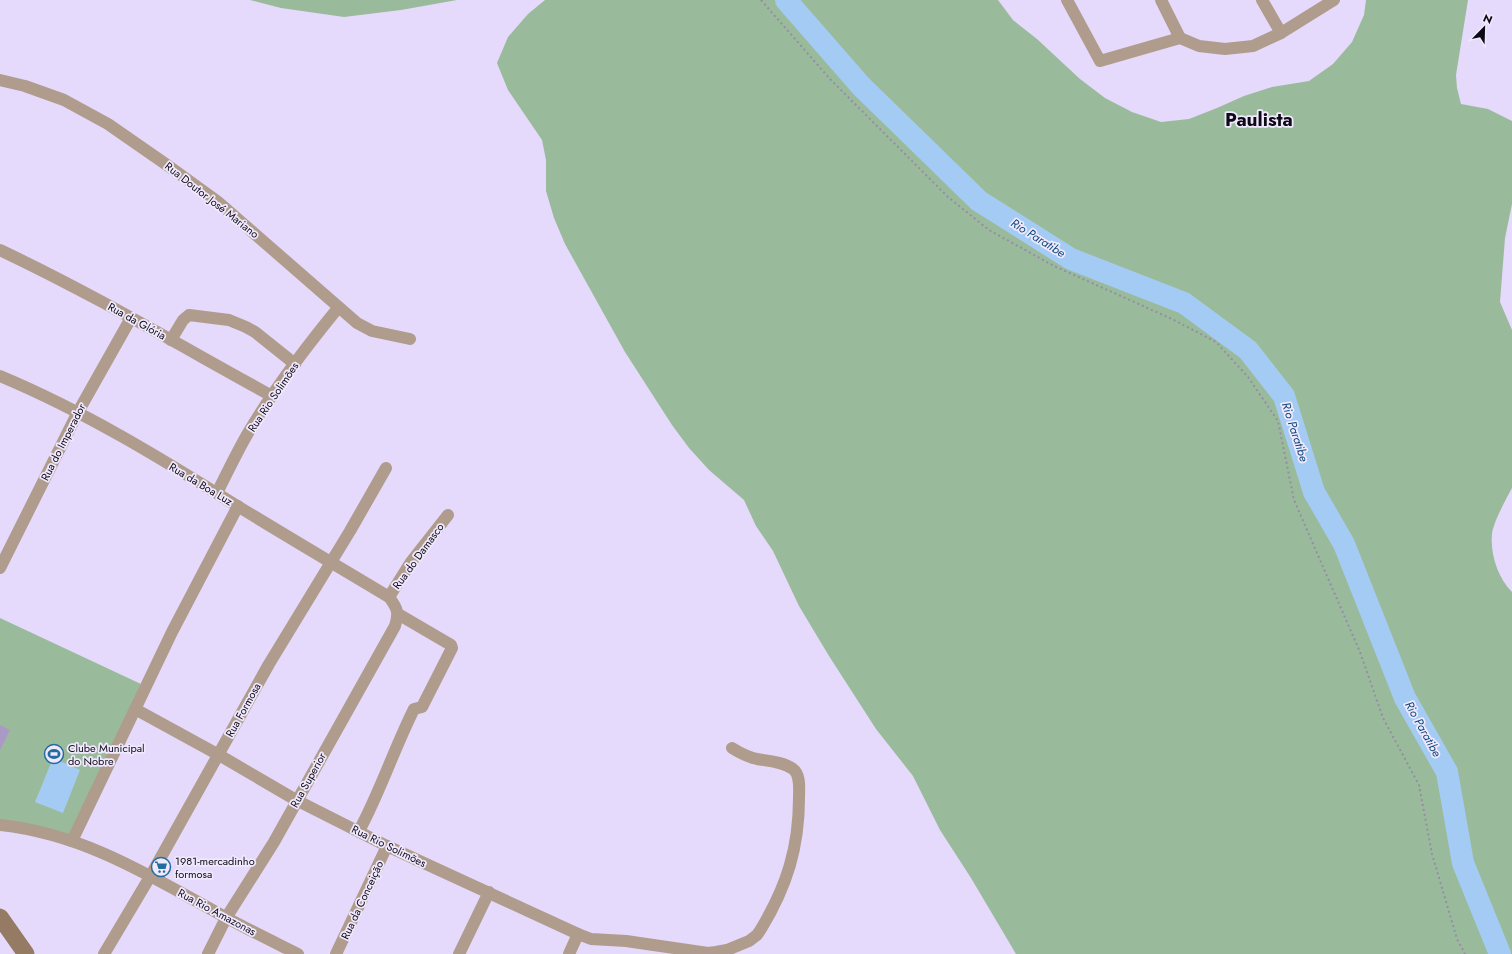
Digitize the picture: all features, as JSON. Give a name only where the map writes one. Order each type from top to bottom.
[{"type":"main road","points":[[0,917],[26,954]]},
{"type":"street","points":[[1067,0],[1098,60],[1124,55],[1180,38],[1199,46],[1225,50],[1253,46],[1281,33],[1334,0]]},
{"type":"street","points":[[1161,0],[1180,38]]},
{"type":"street","points":[[1262,0],[1281,33]]},
{"type":"street","name":"Rua Doutor José Mariano","points":[[0,80],[25,86],[64,100],[108,124],[150,152],[216,202],[275,251],[338,308],[365,328],[372,331],[410,339]]},
{"type":"street","name":"Rua da Glória","points":[[0,250],[46,272],[272,396]]},
{"type":"street","name":"Rua Rio Solimões","points":[[217,493],[248,433],[272,396],[316,335],[338,308]]},
{"type":"street","points":[[171,340],[183,320],[189,315],[229,320],[255,332],[295,364]]},
{"type":"street","name":"Rua do Imperador","points":[[0,568],[78,412],[131,318]]},
{"type":"street","name":"Rua da Boa Luz","points":[[0,376],[34,390],[78,412],[217,493],[331,562],[451,645],[452,648],[422,707],[414,709],[373,803],[359,831]]},
{"type":"street","name":"Rua Formosa","points":[[104,954],[219,755],[269,664],[386,468]]},
{"type":"street","points":[[72,841],[172,632],[238,506]]},
{"type":"street","name":"Rua do Damasco","points":[[394,605],[411,562],[448,515]]},
{"type":"street","name":"Rua Superior","points":[[208,954],[226,918],[274,842],[296,800],[395,626],[394,605]]},
{"type":"street","name":"Rua Rio Solimões","points":[[135,709],[219,755],[296,800],[387,846],[578,934],[591,939],[626,941],[652,948],[708,953],[727,950],[749,941],[757,935],[766,921],[789,872],[799,817],[799,786],[797,774],[792,768],[743,755],[732,748]]},
{"type":"street","name":"Rua Rio Amazonas","points":[[0,825],[38,831],[72,841],[109,855],[150,875],[226,918],[298,954]]},
{"type":"street","name":"Rua da Conceição","points":[[336,954],[387,846]]},
{"type":"street","points":[[459,954],[489,892]]},
{"type":"street","points":[[569,954],[578,934]]},
{"type":"path","points":[[761,0],[830,79],[948,197],[990,230],[1054,266],[1172,319],[1216,342],[1248,377],[1278,420],[1294,500],[1360,652],[1383,718],[1419,785],[1432,854],[1457,939],[1465,954]]},
{"type":"green space","points":[[250,0],[457,0],[401,10],[344,17],[281,8]]},
{"type":"green space","points":[[545,0],[998,0],[1013,20],[1037,39],[1080,79],[1105,98],[1132,112],[1161,122],[1189,119],[1244,96],[1272,87],[1309,81],[1333,64],[1352,42],[1364,15],[1366,0],[1468,0],[1456,75],[1457,88],[1461,104],[1488,109],[1512,121],[1512,204],[1505,238],[1500,302],[1512,330],[1512,488],[1500,511],[1493,529],[1492,550],[1499,573],[1512,592],[1512,954],[1016,954],[971,878],[940,830],[913,776],[876,729],[799,606],[773,551],[756,526],[744,500],[709,470],[689,448],[672,425],[625,352],[565,244],[554,218],[546,191],[546,160],[542,140],[508,90],[497,63],[508,37],[528,14]]},
{"type":"green space","name":"Clube Municipal do Nobre","points":[[0,618],[141,684],[70,836],[0,823]]},
{"type":"water","points":[[53,758],[80,770],[63,813],[35,802]]},
{"type":"building","points":[[0,725],[10,730],[0,750]]},
{"type":"waterway","name":"Rio Paratibe","points":[[786,0],[861,86],[979,201],[1071,259],[1184,303],[1248,350],[1284,396],[1314,492],[1344,544],[1405,698],[1447,772],[1463,863],[1500,954]]},
{"type":"place","name":"Clube Municipal do Nobre","points":[[54,754]]},
{"type":"place","name":"1981-mercadinho formosa","points":[[161,867]]},
{"type":"district","name":"Paulista","points":[[1259,119]]}]
